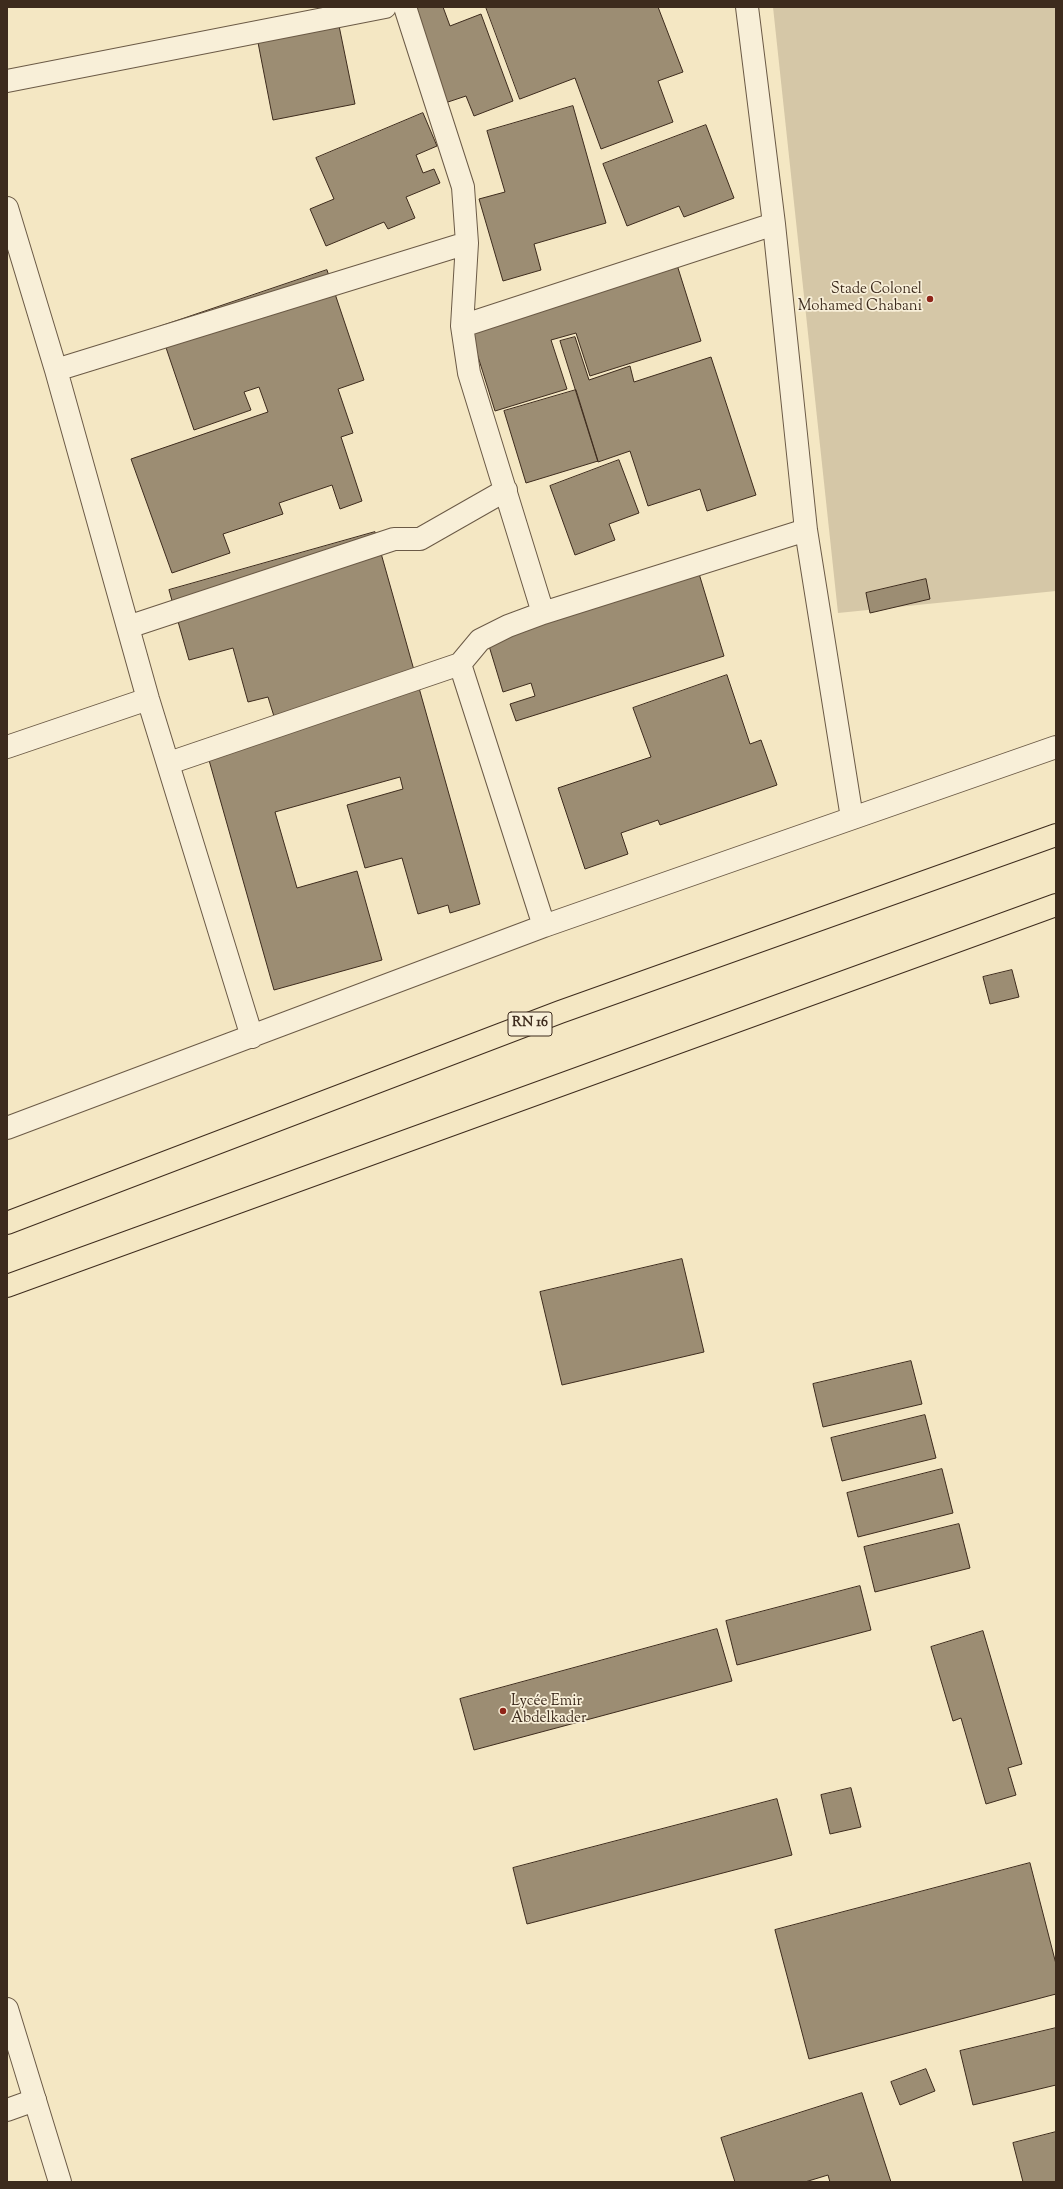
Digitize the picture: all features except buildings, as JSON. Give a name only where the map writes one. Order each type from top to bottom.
[{"type":"main road","name":"RN 16","points":[[7,1223],[560,1012],[1056,835]]},
{"type":"main road","points":[[7,1286],[1056,905]]},
{"type":"street","points":[[7,81],[385,7]]},
{"type":"street","points":[[405,7],[463,187],[467,243],[462,326],[470,373],[543,613]]},
{"type":"street","points":[[747,7],[774,224],[806,530],[852,818]]},
{"type":"street","points":[[7,208],[56,370],[148,699],[170,763],[252,1037]]},
{"type":"street","points":[[462,326],[774,224]]},
{"type":"street","points":[[56,370],[467,243]]},
{"type":"street","points":[[128,627],[394,539],[420,539],[506,490]]},
{"type":"street","points":[[170,763],[460,664],[480,640],[508,626],[543,613],[806,530]]},
{"type":"street","points":[[460,664],[544,926]]},
{"type":"street","points":[[7,747],[148,699]]},
{"type":"street","points":[[7,1128],[544,926],[1056,747]]},
{"type":"street","points":[[7,2009],[60,2182]]},
{"type":"street","points":[[7,2110],[35,2100]]},
{"type":"shaded area","name":"Stade Colonel Mohamed Chabani","points":[[773,7],[1056,7],[1056,591],[838,613]]},
{"type":"place","name":"Stade Colonel Mohamed Chabani","points":[[930,299]]},
{"type":"place","name":"Lycée Emir Abdelkader","points":[[503,1711]]}]
